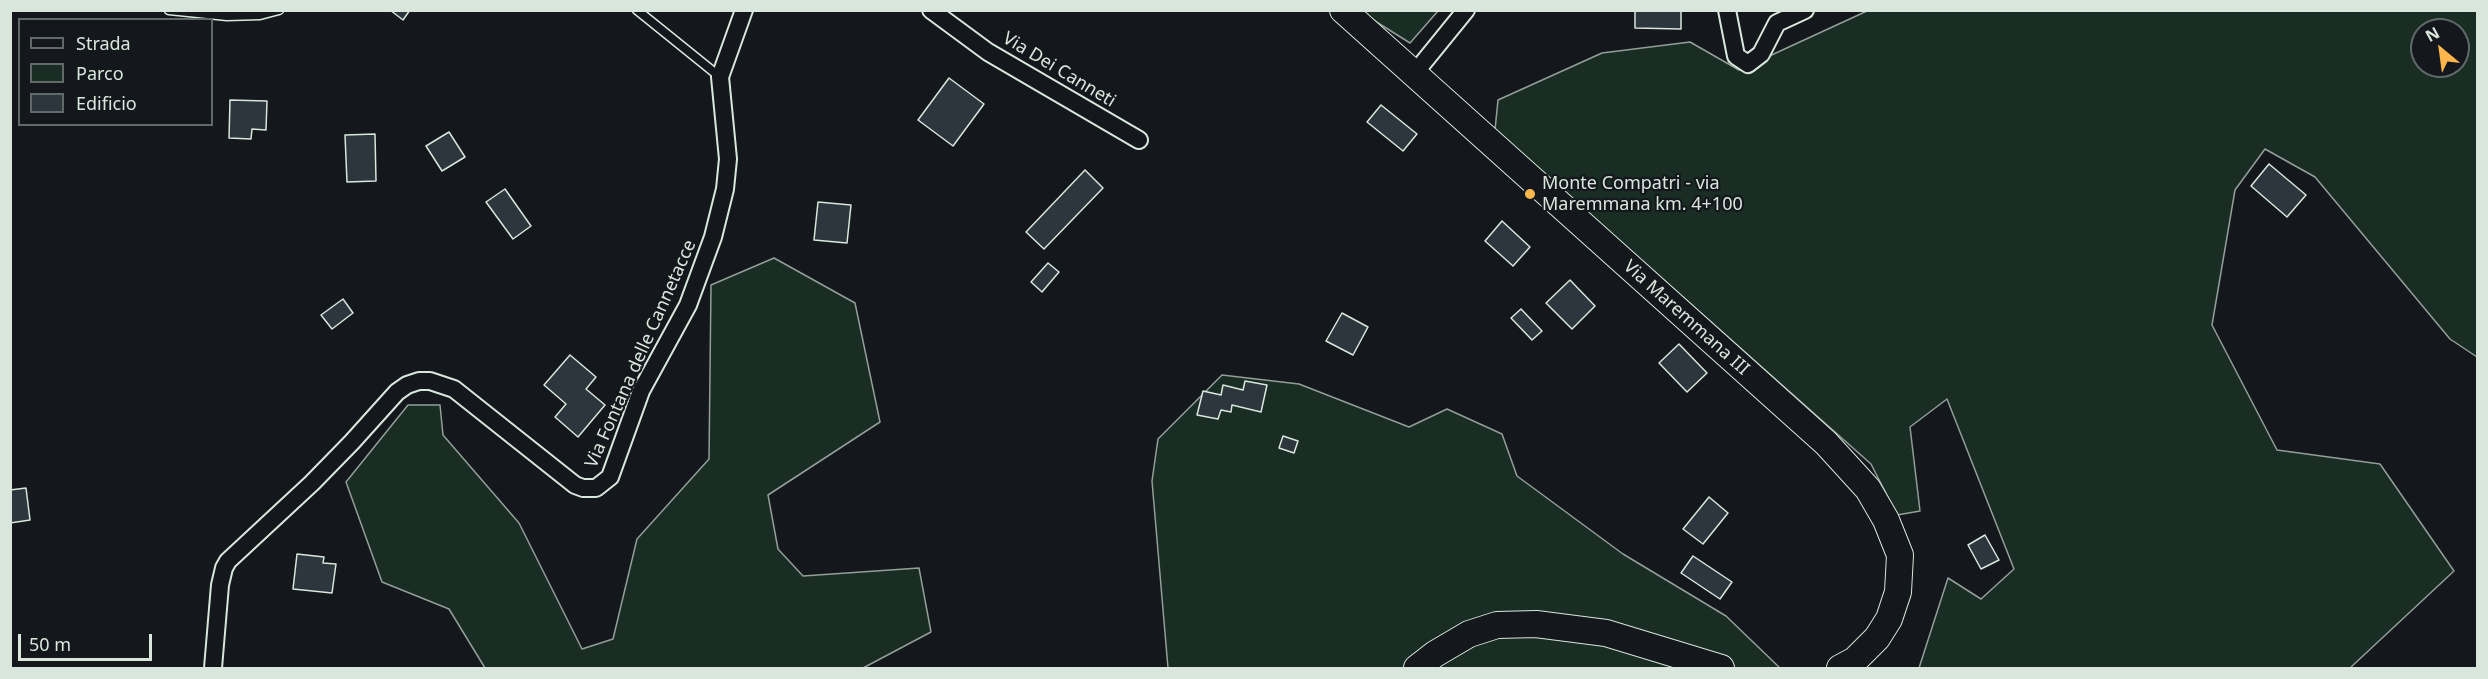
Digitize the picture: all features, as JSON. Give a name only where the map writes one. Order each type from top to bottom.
[{"type":"main road","name":"Via Maremmana III","points":[[1343,10],[1826,443],[1868,489],[1886,520],[1900,555],[1898,592],[1891,613],[1877,638],[1855,660],[1840,669]]},
{"type":"main road","points":[[1417,669],[1435,654],[1469,634],[1497,625],[1511,624],[1554,625],[1606,633],[1721,669]]},
{"type":"street","name":"Via Fontana delle Cannetacce","points":[[213,669],[220,585],[228,561],[312,483],[397,392],[407,385],[424,381],[451,387],[575,485],[590,489],[606,482],[613,470],[641,391],[688,305],[713,237],[725,189],[728,159],[720,77],[723,63],[744,10]]},
{"type":"street","name":"Via Dei Canneti","points":[[931,10],[988,52],[1139,140]]},
{"type":"street","points":[[1414,74],[1466,10]]},
{"type":"street","points":[[1727,10],[1736,56],[1748,64],[1761,54],[1777,23],[1805,10]]},
{"type":"lane","points":[[170,10],[227,16],[260,15],[279,10]]},
{"type":"lane","points":[[637,10],[720,77]]},
{"type":"green space","points":[[1359,11],[1438,11],[1410,43]]},
{"type":"green space","points":[[1867,11],[2477,11],[2477,357],[2450,339],[2315,177],[2265,149],[2235,190],[2212,325],[2277,450],[2380,464],[2454,571],[2350,668],[1919,668],[1948,578],[1981,599],[2014,569],[1947,399],[1910,427],[1920,511],[1897,515],[1871,464],[1495,130],[1498,100],[1602,53],[1690,42],[1739,70]]},
{"type":"green space","points":[[774,258],[855,303],[880,422],[768,495],[778,549],[803,576],[919,568],[931,632],[863,668],[485,668],[449,609],[382,582],[346,482],[408,405],[440,405],[443,435],[519,523],[582,649],[613,639],[637,539],[709,459],[711,285]]},
{"type":"green space","points":[[1222,375],[1299,384],[1409,427],[1447,409],[1502,434],[1517,476],[1623,554],[1726,616],[1780,668],[1168,668],[1152,481],[1158,439]]},
{"type":"building","points":[[390,10],[410,10],[403,20]]},
{"type":"building","points":[[1635,10],[1681,10],[1681,29],[1635,28]]},
{"type":"building","points":[[949,78],[984,104],[953,146],[918,120]]},
{"type":"building","points":[[230,100],[267,101],[266,130],[252,129],[251,139],[229,138]]},
{"type":"building","points":[[1381,105],[1417,134],[1403,151],[1367,122]]},
{"type":"building","points":[[449,132],[465,157],[442,171],[426,146]]},
{"type":"building","points":[[375,134],[376,181],[347,182],[345,135]]},
{"type":"building","points":[[2269,164],[2306,195],[2287,217],[2251,186]]},
{"type":"building","points":[[1085,170],[1103,188],[1044,249],[1026,232]]},
{"type":"building","points":[[505,189],[531,226],[513,239],[486,202]]},
{"type":"building","points":[[818,202],[851,205],[847,243],[814,240]]},
{"type":"building","points":[[1502,221],[1530,247],[1513,266],[1485,241]]},
{"type":"building","points":[[1048,263],[1059,272],[1042,292],[1031,282]]},
{"type":"building","points":[[1570,280],[1595,306],[1572,329],[1546,303]]},
{"type":"building","points":[[343,299],[353,313],[332,329],[321,315]]},
{"type":"building","points":[[1521,309],[1542,331],[1532,340],[1511,318]]},
{"type":"building","points":[[1342,313],[1368,327],[1353,355],[1326,341]]},
{"type":"building","points":[[1679,344],[1707,373],[1687,392],[1659,363]]},
{"type":"building","points":[[570,355],[596,377],[586,389],[605,405],[578,437],[555,417],[566,404],[544,385]]},
{"type":"building","points":[[1245,381],[1267,385],[1261,412],[1232,405],[1231,412],[1221,410],[1218,419],[1197,415],[1203,391],[1221,395],[1223,385],[1243,390]]},
{"type":"building","points":[[1283,436],[1298,441],[1294,453],[1279,448]]},
{"type":"building","points":[[26,488],[30,520],[10,523],[10,490]]},
{"type":"building","points":[[1709,497],[1728,513],[1703,544],[1683,529]]},
{"type":"building","points":[[1985,535],[1999,560],[1981,569],[1968,545]]},
{"type":"building","points":[[297,554],[324,557],[323,563],[336,564],[332,593],[293,589]]},
{"type":"building","points":[[1693,556],[1732,582],[1720,599],[1681,573]]},
{"type":"place","name":"Monte Compatri - via Maremmana km. 4+100","points":[[1530,194]]}]
